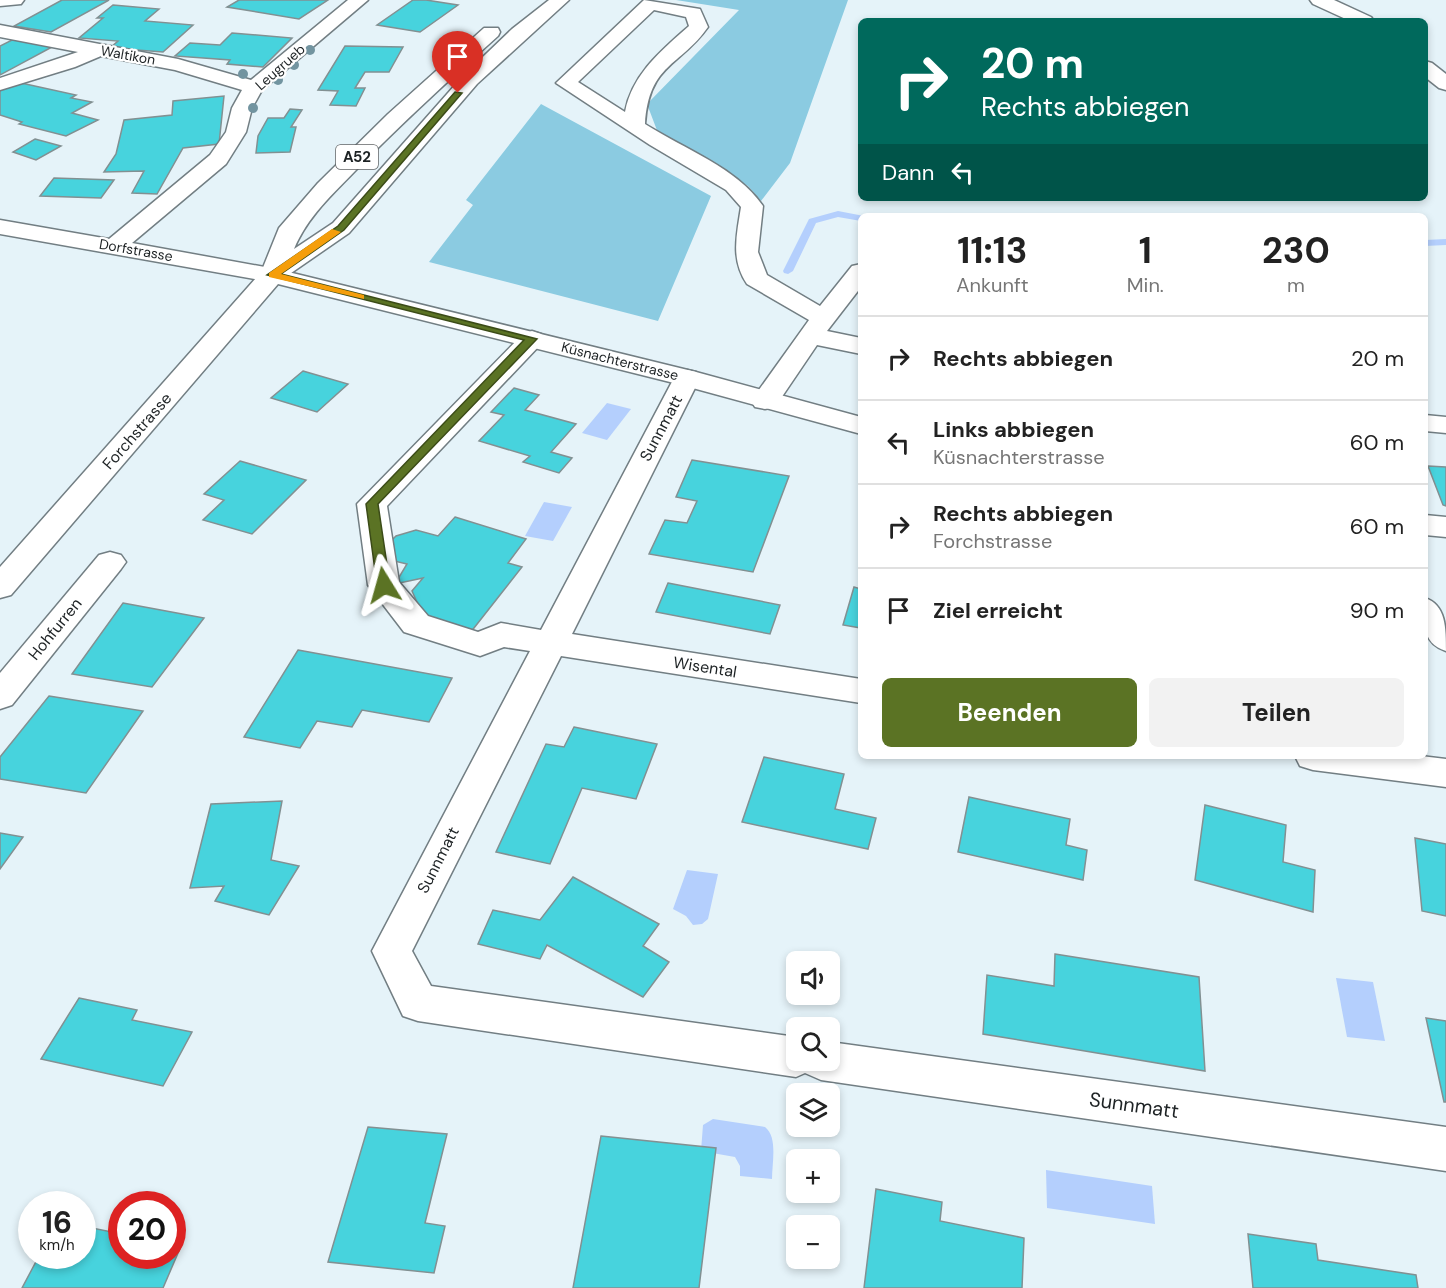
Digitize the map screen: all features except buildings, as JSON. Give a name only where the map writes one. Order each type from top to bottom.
[{"type":"main road","points":[[0,1],[15,0]]},
{"type":"main road","name":"Leugrueb","points":[[115,246],[218,159],[236,132],[242,108],[254,87],[359,0]]},
{"type":"main road","name":"Forchstrasse","points":[[272,275],[291,228],[326,188],[442,74],[535,0]]},
{"type":"main road","name":"Forchstrasse","points":[[0,587],[272,275],[341,228],[470,80],[519,33],[560,0]]},
{"type":"main road","points":[[1319,0],[1358,18]]},
{"type":"main road","points":[[634,126],[634,105],[645,78],[699,27],[694,13],[650,4],[566,83],[634,126],[734,185],[752,206],[746,252],[756,279],[818,327],[858,345]]},
{"type":"main road","name":"Waltikon","points":[[0,31],[178,65],[254,87]]},
{"type":"main road","points":[[0,84],[68,63],[99,50]]},
{"type":"main road","points":[[1428,69],[1446,84]]},
{"type":"main road","name":"Dorfstrasse","points":[[0,227],[272,275]]},
{"type":"main road","name":"Küsnachterstrasse","points":[[272,275],[687,378],[858,425]]},
{"type":"main road","points":[[765,401],[858,276]]},
{"type":"main road","name":"Wisental","points":[[532,339],[372,504],[384,585],[416,624],[480,644],[501,635],[858,691]]},
{"type":"main road","name":"Sunnmatt","points":[[687,378],[392,951],[417,1003],[786,1056]]},
{"type":"main road","points":[[1428,423],[1446,425]]},
{"type":"main road","points":[[1428,525],[1446,527]]},
{"type":"main road","name":"Hohfurren","points":[[0,696],[110,562]]},
{"type":"main road","points":[[1428,613],[1446,639]]},
{"type":"main road","points":[[1336,759],[1446,773]]},
{"type":"main road","name":"Sunnmatt","points":[[840,1063],[1446,1149]]},
{"type":"shaded area","points":[[676,0],[848,0],[790,163],[761,201],[748,186],[658,133],[647,104],[739,10]]},
{"type":"shaded area","points":[[541,104],[711,196],[658,321],[429,262],[473,205],[466,200]]},
{"type":"shaded area","points":[[607,403],[631,409],[607,440],[582,433]]},
{"type":"shaded area","points":[[544,502],[572,507],[553,541],[525,536]]},
{"type":"shaded area","points":[[687,870],[718,874],[708,919],[702,924],[693,925],[686,916],[673,909]]},
{"type":"shaded area","points":[[1336,978],[1373,982],[1385,1041],[1347,1037]]},
{"type":"shaded area","points":[[713,1119],[765,1127],[769,1131],[773,1144],[772,1179],[740,1176],[740,1166],[735,1157],[701,1151],[703,1125]]},
{"type":"shaded area","points":[[1046,1170],[1152,1186],[1155,1224],[1047,1208]]},
{"type":"waterway","points":[[788,271],[812,221],[838,214],[858,217]]},
{"type":"waterway","points":[[1428,243],[1446,242]]},
{"type":"slow traffic","points":[[336,232],[272,275],[361,297]]},
{"type":"route","points":[[384,585],[372,504],[532,339],[272,275],[341,228],[458,93]]}]
